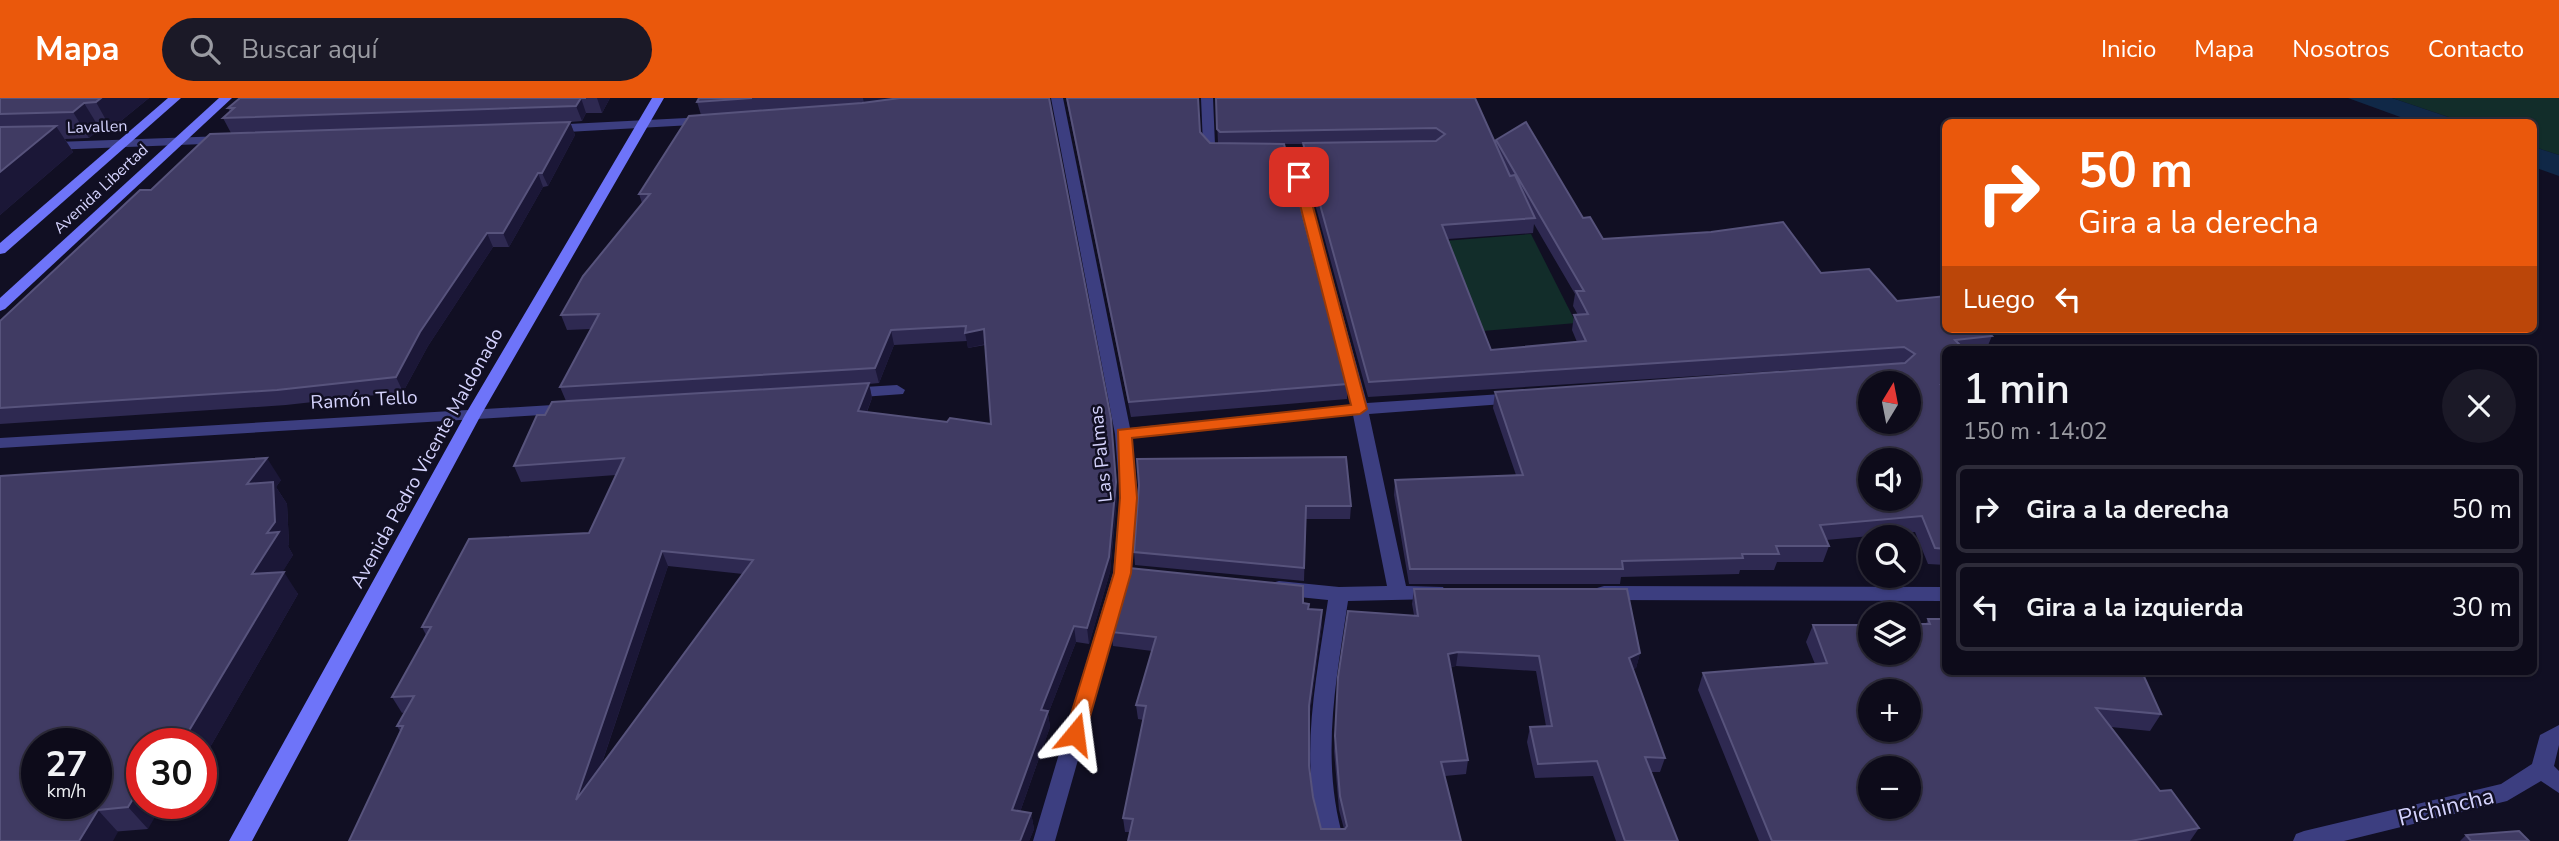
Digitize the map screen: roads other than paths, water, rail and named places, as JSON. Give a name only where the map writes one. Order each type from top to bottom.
[{"type":"main road","name":"Avenida Libertad","points":[[0,250],[175,98]]},
{"type":"main road","name":"Avenida Libertad","points":[[0,306],[226,98]]},
{"type":"main road","name":"Avenida Pedro Vicente Maldonado","points":[[240,841],[473,415],[658,98]]},
{"type":"street","name":"Las Palmas","points":[[1044,841],[1129,574],[1129,498],[1124,434],[1057,98]]},
{"type":"street","points":[[1207,98],[1210,148],[1216,152],[1244,152]]},
{"type":"street","points":[[534,130],[726,120]]},
{"type":"street","name":"Lavallen","points":[[0,148],[233,140]]},
{"type":"street","points":[[1292,152],[1360,409],[1398,592]]},
{"type":"street","points":[[829,394],[897,390]]},
{"type":"street","points":[[1124,434],[1360,409],[1539,396]]},
{"type":"street","name":"Ramón Tello","points":[[0,443],[582,408]]},
{"type":"street","points":[[1258,586],[1339,594],[1452,592]]},
{"type":"street","points":[[1590,593],[1942,594]]},
{"type":"street","points":[[1333,841],[1324,819],[1319,749],[1339,594]]},
{"type":"street","points":[[2559,734],[2548,741],[2542,769],[2559,784]]},
{"type":"street","name":"Pichincha","points":[[2304,841],[2507,792],[2542,769]]},
{"type":"water","points":[[2348,98],[2392,98],[2454,119],[2406,119]]},
{"type":"water","points":[[2537,148],[2559,155],[2559,176],[2537,168]]}]
